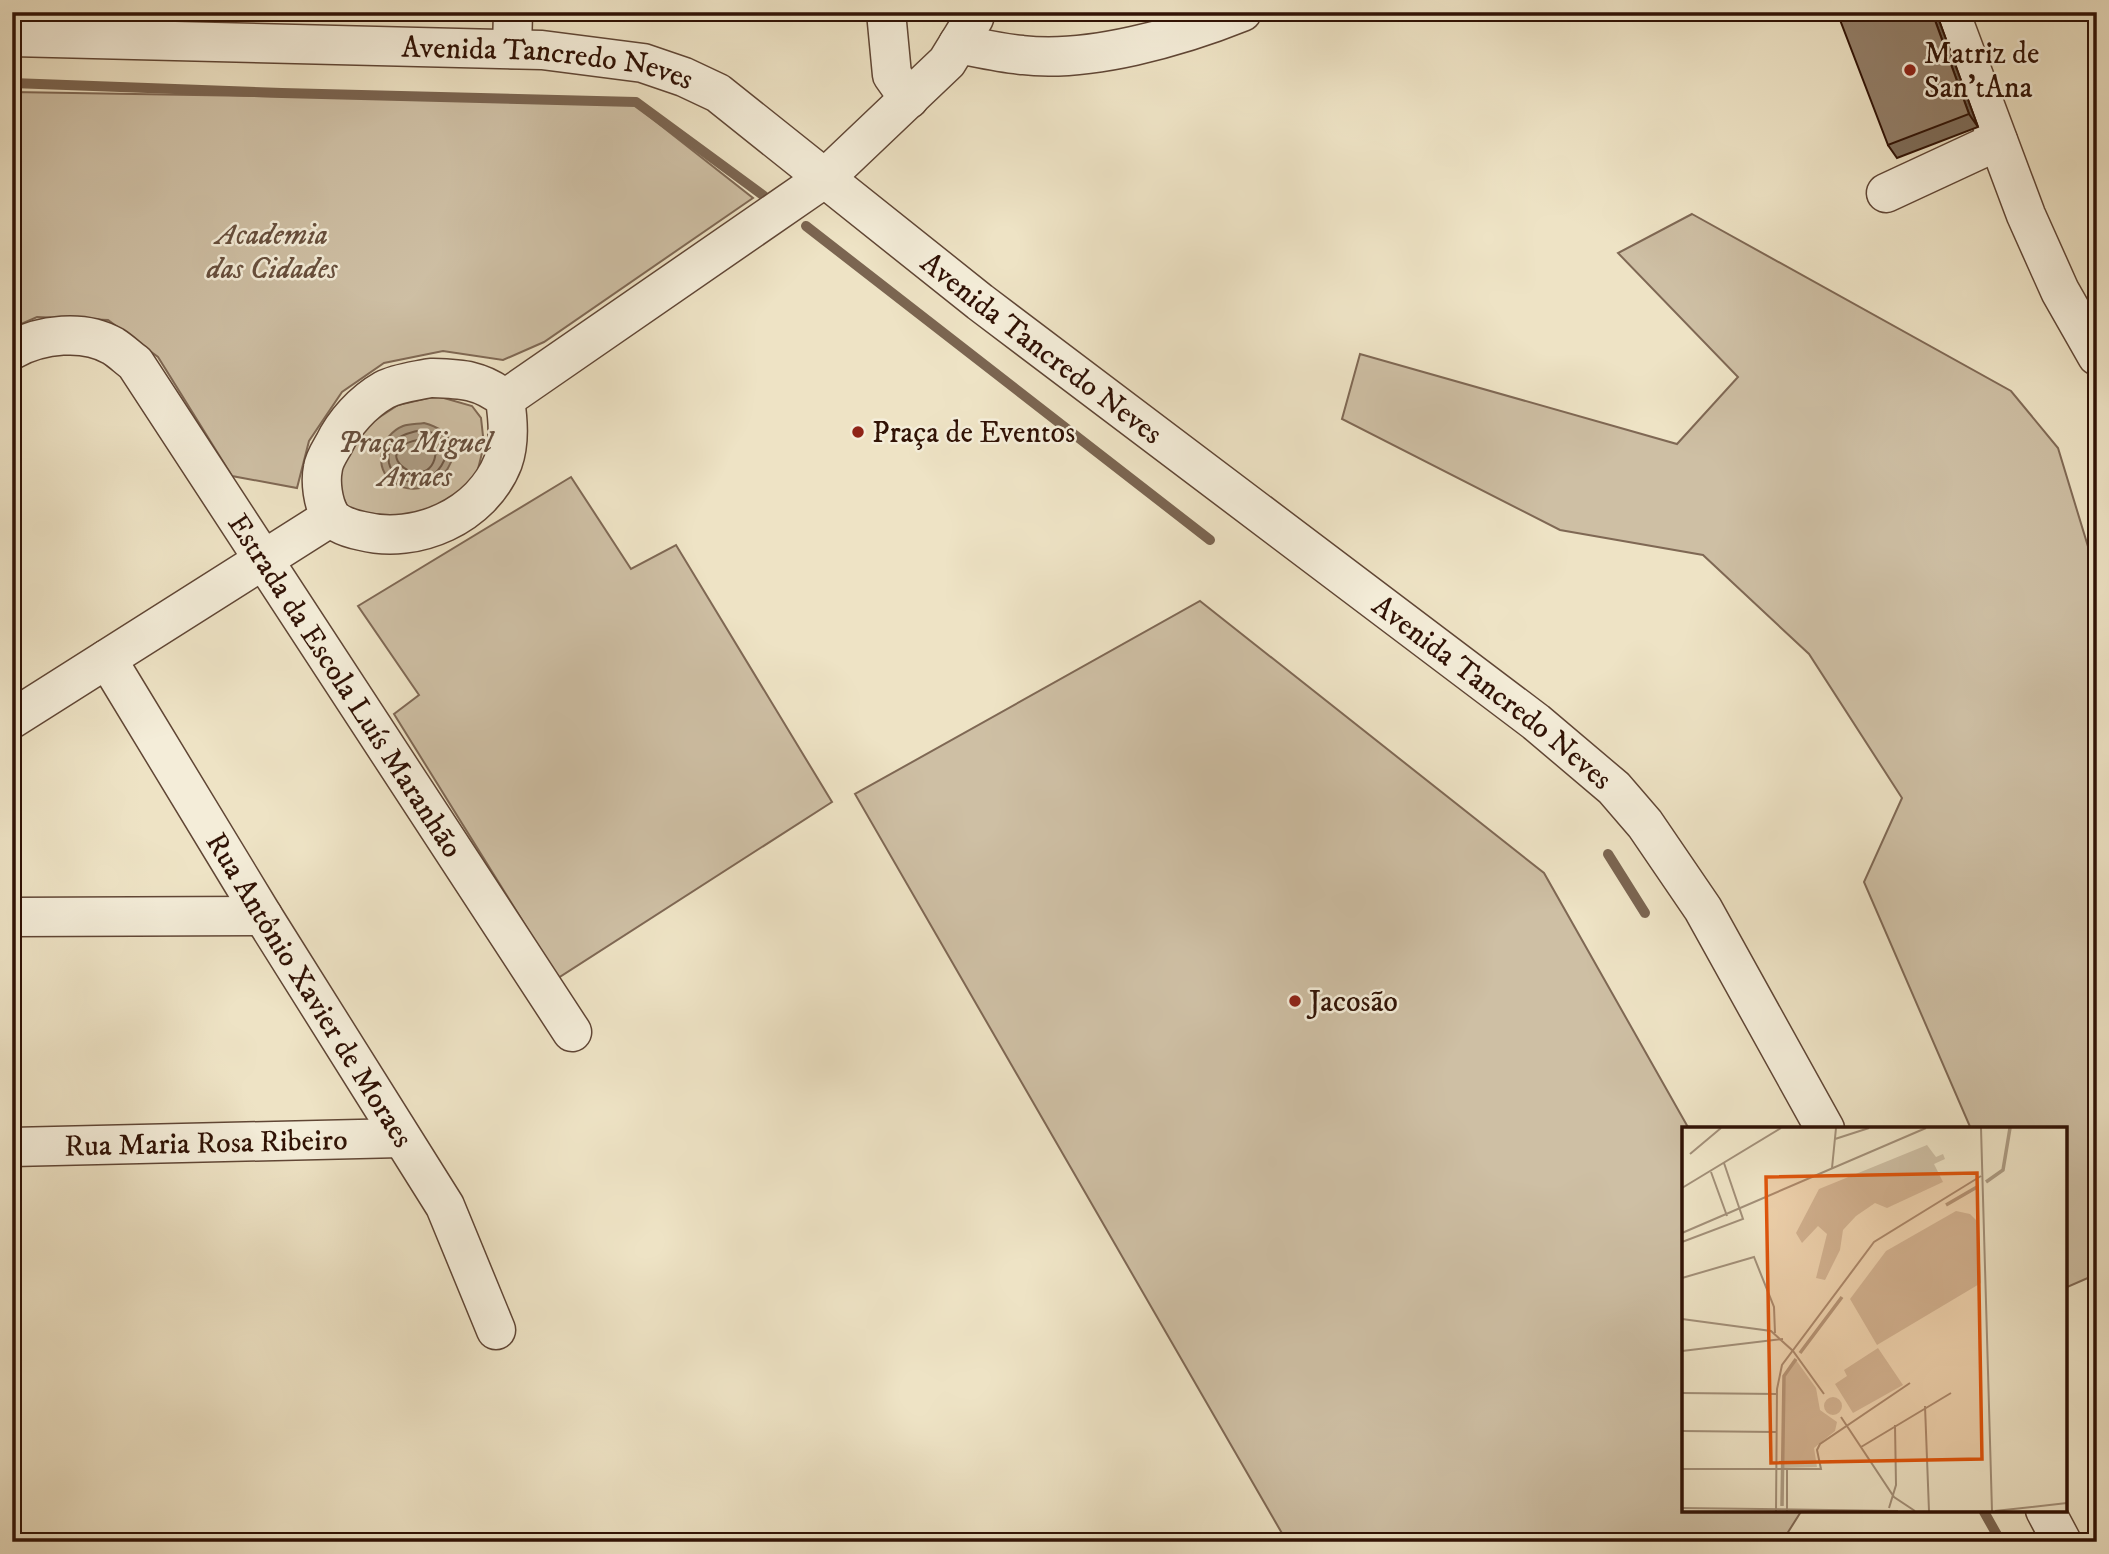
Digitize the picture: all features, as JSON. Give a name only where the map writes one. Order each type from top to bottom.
[{"type":"street","points":[[886,12],[892,75],[909,99]]},
{"type":"street","points":[[505,399],[825,178],[947,62],[967,28],[1024,56],[1077,55],[1149,43],[1242,12]]},
{"type":"street","points":[[1950,12],[2026,215],[2060,291],[2097,356]]},
{"type":"street","name":"Avenida Tancredo Neves","points":[[12,37],[232,27],[512,31],[542,50],[643,63],[719,93],[980,302],[1536,722],[1614,788],[1645,824],[1703,909],[1824,1127]]},
{"type":"street","points":[[1886,193],[1998,141]]},
{"type":"street","name":"Estrada da Escola Luís Maranhão","points":[[12,350],[27,342],[54,337],[87,336],[114,346],[135,363],[572,1032]]},
{"type":"street","points":[[430,378],[462,379],[490,387],[505,399],[509,429],[503,461],[494,480],[480,497],[461,513],[441,524],[405,534],[375,535],[350,528],[331,517],[323,497],[323,467],[341,430],[360,409],[385,390],[430,378]]},
{"type":"street","points":[[12,719],[331,517]]},
{"type":"street","name":"Rua Antônio Xavier de Moraes","points":[[107,659],[263,916],[445,1206],[496,1330]]},
{"type":"street","points":[[12,917],[263,916]]},
{"type":"street","name":"Rua Maria Rosa Ribeiro","points":[[12,1147],[401,1138]]},
{"type":"street","points":[[2046,1512],[2062,1542]]},
{"type":"green space","name":"Academia das Cidades","points":[[12,92],[631,102],[753,198],[544,342],[503,360],[443,351],[384,363],[342,392],[309,441],[297,488],[232,476],[158,357],[108,320],[37,317],[12,328]]},
{"type":"green space","points":[[1692,214],[2011,391],[2058,448],[2097,576],[2097,1274],[2067,1287],[2067,1127],[1970,1127],[1864,882],[1902,798],[1809,654],[1703,555],[1560,530],[1342,419],[1360,354],[1677,444],[1738,377],[1618,253]]},
{"type":"green space","name":"Praça Miguel Arraes","points":[[437,396],[472,406],[481,418],[484,445],[477,473],[442,510],[406,519],[349,510],[340,491],[342,463],[357,432],[398,405]]},
{"type":"green space","points":[[571,477],[631,569],[676,545],[832,802],[558,978],[394,714],[419,695],[358,606]]},
{"type":"green space","name":"Jacosão","points":[[1200,601],[1544,873],[1688,1127],[1682,1127],[1682,1512],[1801,1512],[1785,1537],[1774,1542],[1287,1542],[855,794]]},
{"type":"water","points":[[424,423],[442,431],[451,443],[453,456],[448,469],[438,480],[425,487],[410,489],[387,477],[381,461],[382,453],[384,444],[395,430],[405,425]]},
{"type":"building","name":"Matriz de San'tAna","points":[[1837,12],[1932,12],[1969,114],[1888,145]]},
{"type":"waterway","points":[[12,83],[636,102],[764,196]]},
{"type":"waterway","points":[[806,226],[1210,540]]},
{"type":"waterway","points":[[1608,854],[1645,913]]},
{"type":"waterway","points":[[1984,1512],[2001,1542]]},
{"type":"place","name":"Matriz de San'tAna","points":[[1910,70]]},
{"type":"place","name":"Praça de Eventos","points":[[858,432]]},
{"type":"place","name":"Jacosão","points":[[1295,1001]]}]
